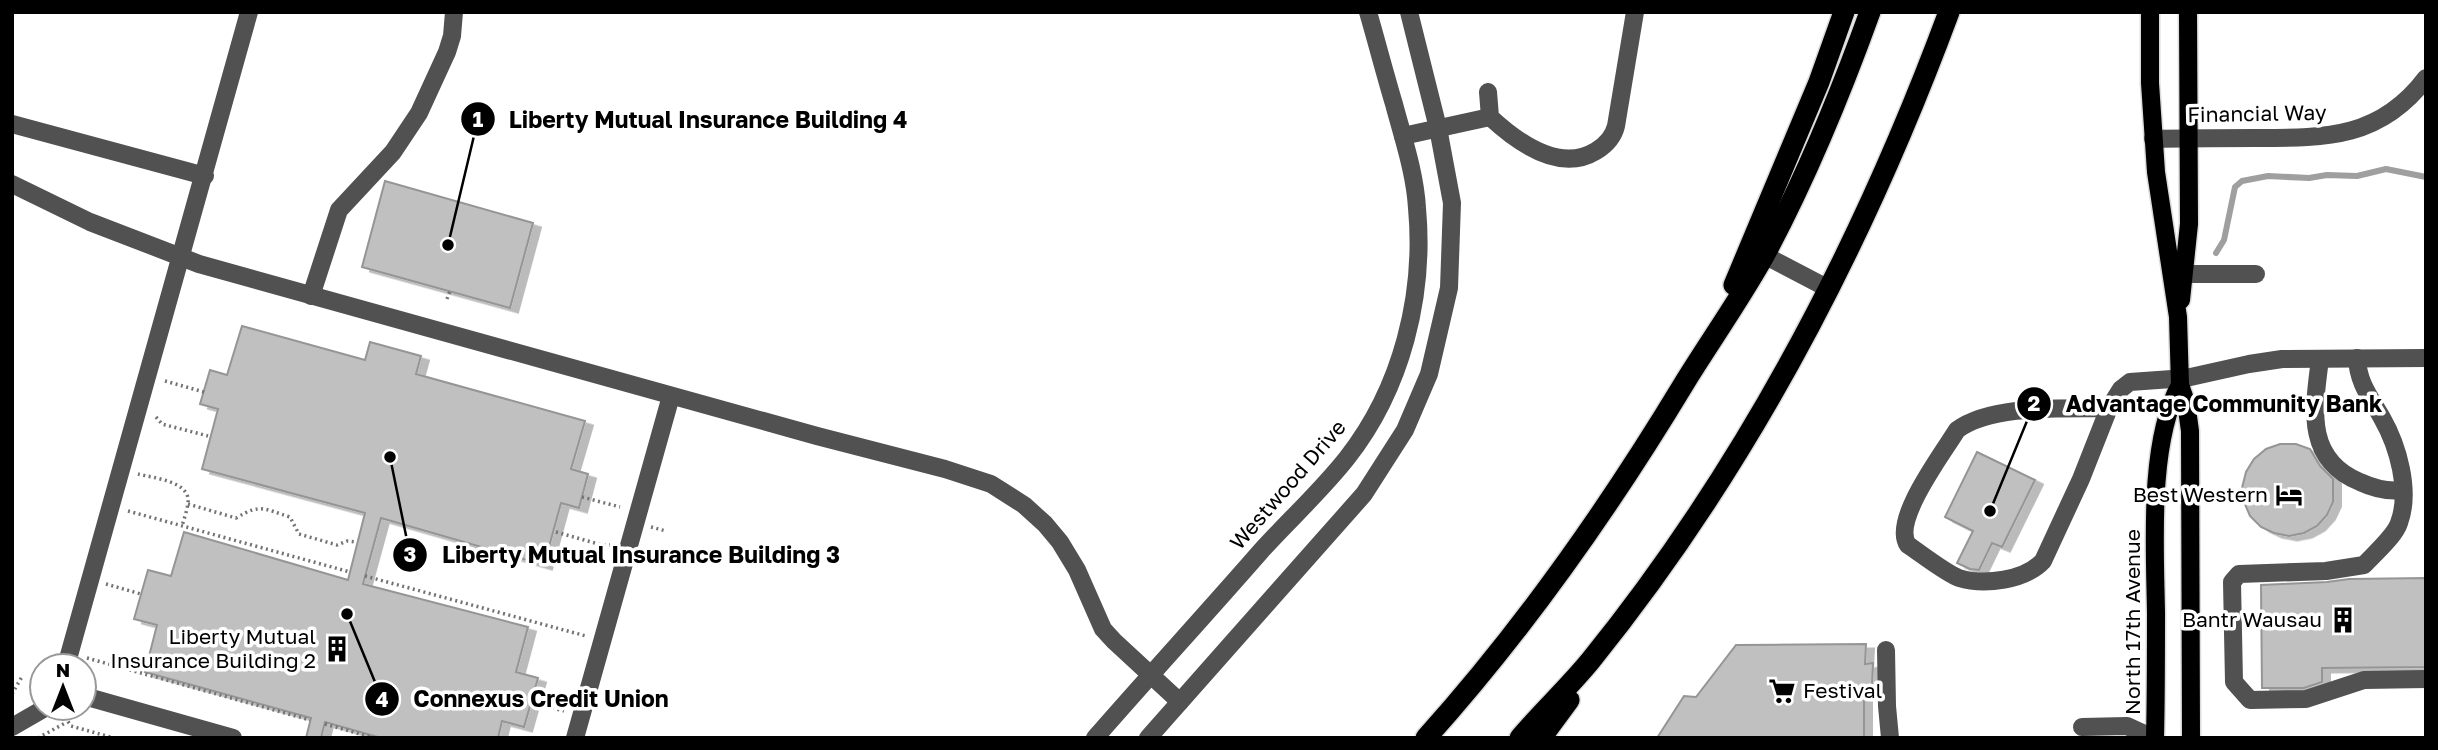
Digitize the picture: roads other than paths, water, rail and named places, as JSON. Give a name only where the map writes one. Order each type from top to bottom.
[{"type":"highway","points":[[1707,349],[1819,82],[1844,12]]},
{"type":"highway","points":[[1426,738],[1588,533],[1707,349],[1764,255],[1816,147],[1870,12]]},
{"type":"highway","points":[[1520,738],[1590,662],[1646,587],[1720,479],[1760,413],[1829,289],[1886,171],[1949,12]]},
{"type":"highway","points":[[1410,738],[1499,649]]},
{"type":"highway","points":[[1541,738],[1565,706],[1590,662]]},
{"type":"main road","name":"North 17th Avenue","points":[[2150,12],[2153,139],[2161,214],[2178,317],[2180,382],[2189,414],[2191,738]]},
{"type":"main road","name":"North 17th Avenue","points":[[2178,317],[2189,223],[2189,12]]},
{"type":"main road","name":"North 17th Avenue","points":[[2154,738],[2157,492],[2167,416],[2180,382]]},
{"type":"street","points":[[70,652],[250,12]]},
{"type":"street","points":[[311,296],[339,210],[393,152],[419,113],[447,52],[454,12]]},
{"type":"street","name":"Westwood Drive","points":[[1095,738],[1346,460],[1369,425],[1391,381],[1411,316],[1417,268],[1417,206],[1403,136],[1368,12]]},
{"type":"street","points":[[1148,738],[1364,494],[1394,449],[1414,412],[1436,348],[1445,309],[1450,269],[1452,203],[1438,128],[1409,12]]},
{"type":"street","points":[[1488,92],[1490,117],[1519,140],[1556,158],[1586,156],[1612,137],[1616,126],[1635,12]]},
{"type":"street","name":"Financial Way","points":[[2153,139],[2304,138],[2346,133],[2370,125],[2390,113],[2407,100],[2426,78]]},
{"type":"street","points":[[1403,136],[1490,117]]},
{"type":"street","points":[[12,124],[205,176]]},
{"type":"street","points":[[12,184],[90,222],[182,258],[671,396],[969,476],[1007,493],[1039,519],[1060,542],[1077,570],[1103,629],[1180,702]]},
{"type":"street","points":[[1764,255],[1829,289]]},
{"type":"street","points":[[2185,274],[2256,274]]},
{"type":"street","points":[[2357,358],[2361,382],[2393,441],[2399,463],[2403,490],[2399,526],[2364,565],[2326,571],[2239,574],[2232,582],[2234,682],[2250,700],[2306,699],[2364,680],[2426,679]]},
{"type":"street","points":[[2109,408],[2016,412],[1988,415],[1968,422],[1957,430],[1912,503],[1904,525],[1903,538],[1908,545],[1958,578],[1992,581],[2020,576],[2034,571],[2043,561],[2081,479],[2109,408],[2121,388],[2130,382],[2180,382],[2273,360],[2426,358]]},
{"type":"street","points":[[2320,359],[2314,417],[2322,449],[2340,471],[2355,481],[2385,490],[2403,490]]},
{"type":"street","points":[[575,738],[671,396]]},
{"type":"street","points":[[1886,650],[1890,738]]},
{"type":"street","points":[[98,700],[233,738]]},
{"type":"street","points":[[12,727],[28,718]]},
{"type":"street","points":[[2082,727],[2127,726],[2154,738]]},
{"type":"waterway","points":[[2216,253],[2224,240],[2235,187],[2242,181],[2268,176],[2357,176],[2386,169],[2426,177]]},
{"type":"place","name":"Liberty Mutual Insurance Building 4","points":[[448,245]]},
{"type":"place","name":"Liberty Mutual Insurance Building 3","points":[[390,457]]},
{"type":"place","name":"Best Western","points":[[2289,495]]},
{"type":"place","name":"Advantage Community Bank","points":[[1990,511]]},
{"type":"place","name":"Connexus Credit Union","points":[[347,614]]},
{"type":"place","name":"Bantr Wausau","points":[[2343,620]]},
{"type":"place","name":"Liberty Mutual Insurance Building 2","points":[[337,649]]},
{"type":"place","name":"Festival","points":[[1782,691]]}]
